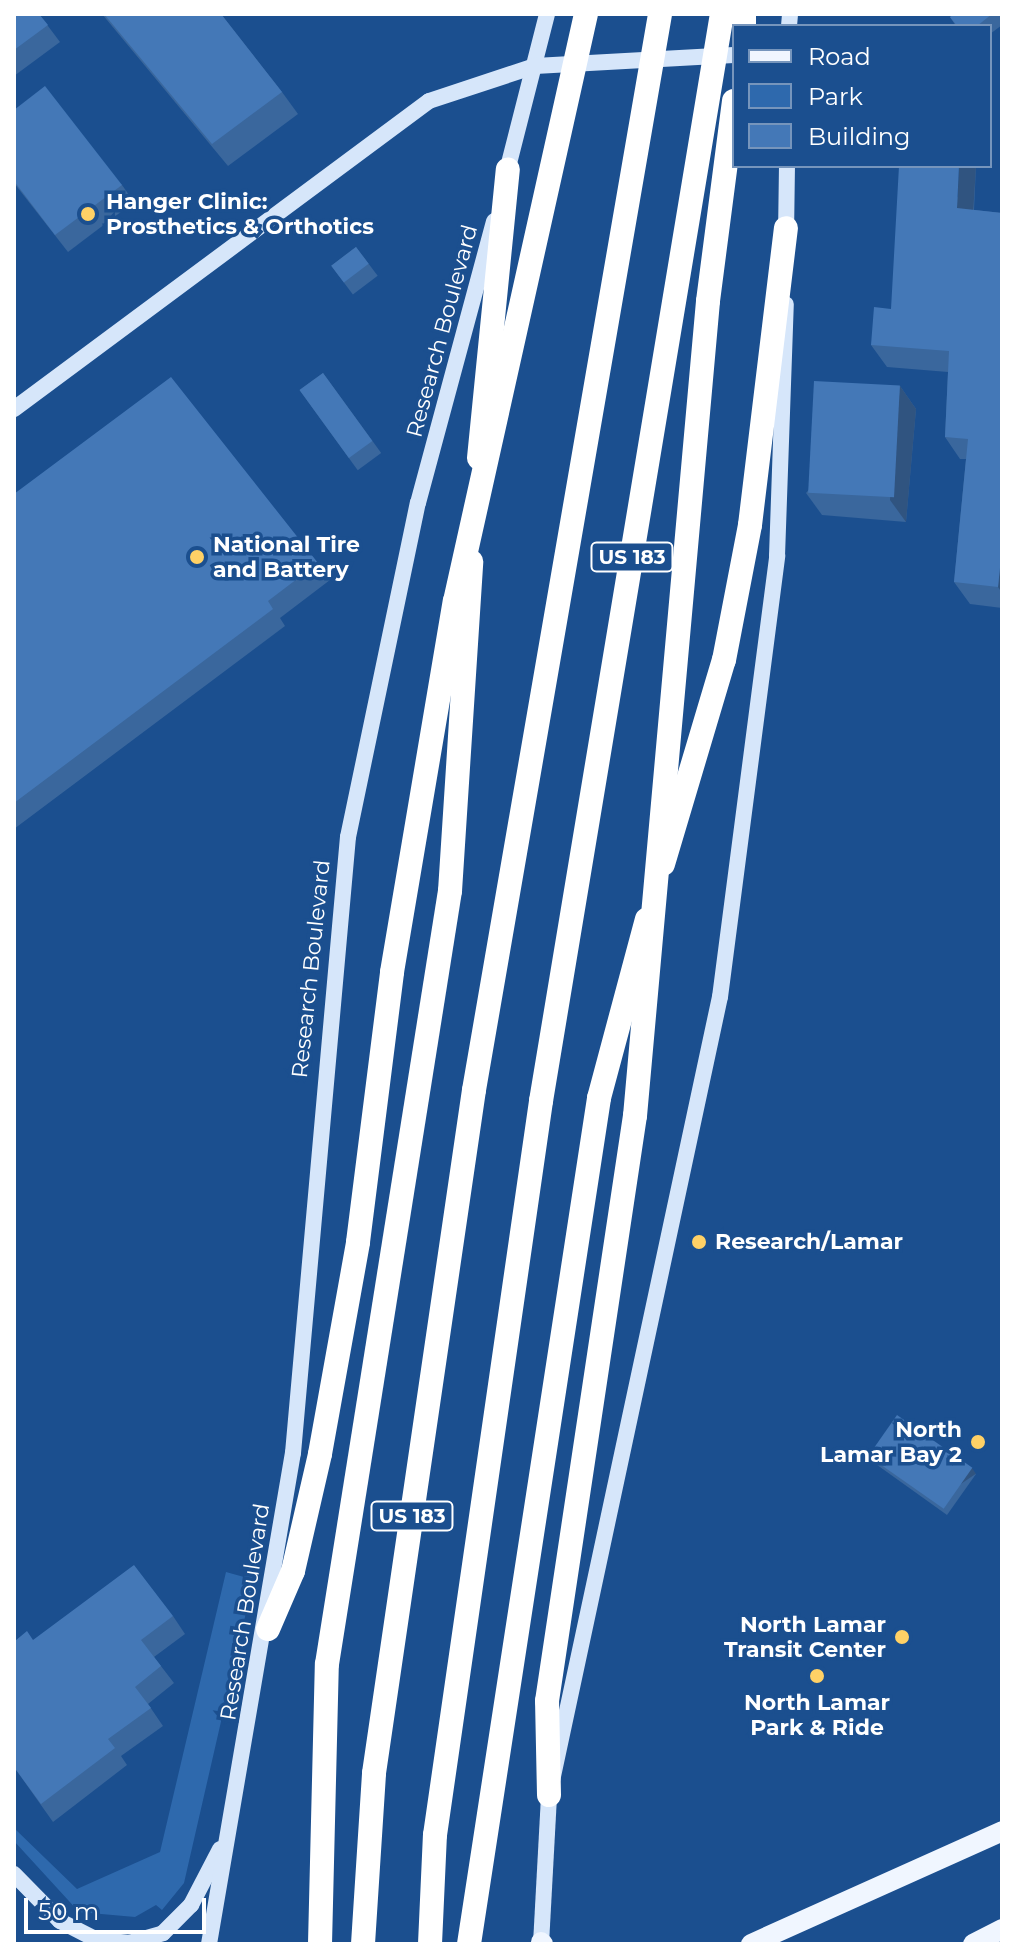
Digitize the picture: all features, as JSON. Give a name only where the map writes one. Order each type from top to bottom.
[{"type":"highway","points":[[268,1629],[293,1571],[320,1454],[358,1242],[392,972],[455,601],[586,14]]},
{"type":"highway","name":"US 183","points":[[363,1944],[374,1773],[474,1090],[660,14]]},
{"type":"highway","name":"US 183","points":[[430,1944],[435,1835],[541,1101],[722,14]]},
{"type":"highway","points":[[549,1795],[547,1701],[635,1116],[708,301],[732,116]]},
{"type":"highway","points":[[320,1944],[327,1664],[450,891],[486,374],[508,169]]},
{"type":"highway","points":[[469,1944],[599,1098],[724,660],[750,525],[786,228]]},
{"type":"main road","name":"Research Boulevard","points":[[209,1944],[268,1629],[293,1453],[323,1057],[348,837],[418,503],[547,14]]},
{"type":"main road","points":[[14,409],[387,128],[472,82],[535,66],[732,55]]},
{"type":"main road","points":[[542,1943],[549,1795],[720,997],[777,556],[787,168]]},
{"type":"main road","points":[[14,1874],[60,1921],[97,1940],[129,1943],[163,1933],[191,1905],[229,1829]]},
{"type":"main road","points":[[751,1944],[1002,1831]]},
{"type":"main road","points":[[216,1903],[221,1944]]},
{"type":"main road","points":[[973,1944],[1002,1929]]},
{"type":"green space","points":[[250,1563],[253,1582],[184,1883],[162,1910],[156,1905],[135,1917],[79,1912],[14,1841],[14,1828],[77,1889],[160,1852],[226,1572],[244,1577]]},
{"type":"building","points":[[14,14],[39,14],[48,25],[14,50]]},
{"type":"building","points":[[104,14],[221,14],[282,92],[212,144]]},
{"type":"building","points":[[954,14],[992,14],[980,24],[955,24],[950,17]]},
{"type":"building","points":[[45,86],[122,185],[55,235],[14,181],[14,110]]},
{"type":"building","points":[[899,168],[959,168],[957,208],[1002,213],[1002,548],[998,587],[954,582],[968,439],[945,437],[949,351],[871,345],[874,307],[891,309]]},
{"type":"building","points":[[356,247],[369,264],[344,282],[331,266]]},
{"type":"building","points":[[323,373],[372,441],[349,458],[300,390]]},
{"type":"building","points":[[171,377],[318,563],[268,601],[273,609],[14,803],[14,494]]},
{"type":"building","points":[[814,381],[900,386],[894,497],[808,493]]},
{"type":"building","points":[[897,1415],[972,1468],[944,1509],[868,1456]]},
{"type":"building","points":[[134,1565],[173,1616],[141,1640],[161,1666],[135,1687],[151,1708],[108,1739],[115,1748],[41,1804],[14,1767],[14,1640],[27,1631],[33,1640]]},
{"type":"place","name":"Hanger Clinic: Prosthetics & Orthotics","points":[[88,214]]},
{"type":"place","name":"National Tire and Battery","points":[[197,557]]},
{"type":"place","name":"Research/Lamar","points":[[699,1242]]},
{"type":"place","name":"North Lamar Bay 2","points":[[978,1442]]},
{"type":"place","name":"North Lamar Transit Center","points":[[902,1637]]},
{"type":"place","name":"North Lamar Park & Ride","points":[[817,1676]]}]
